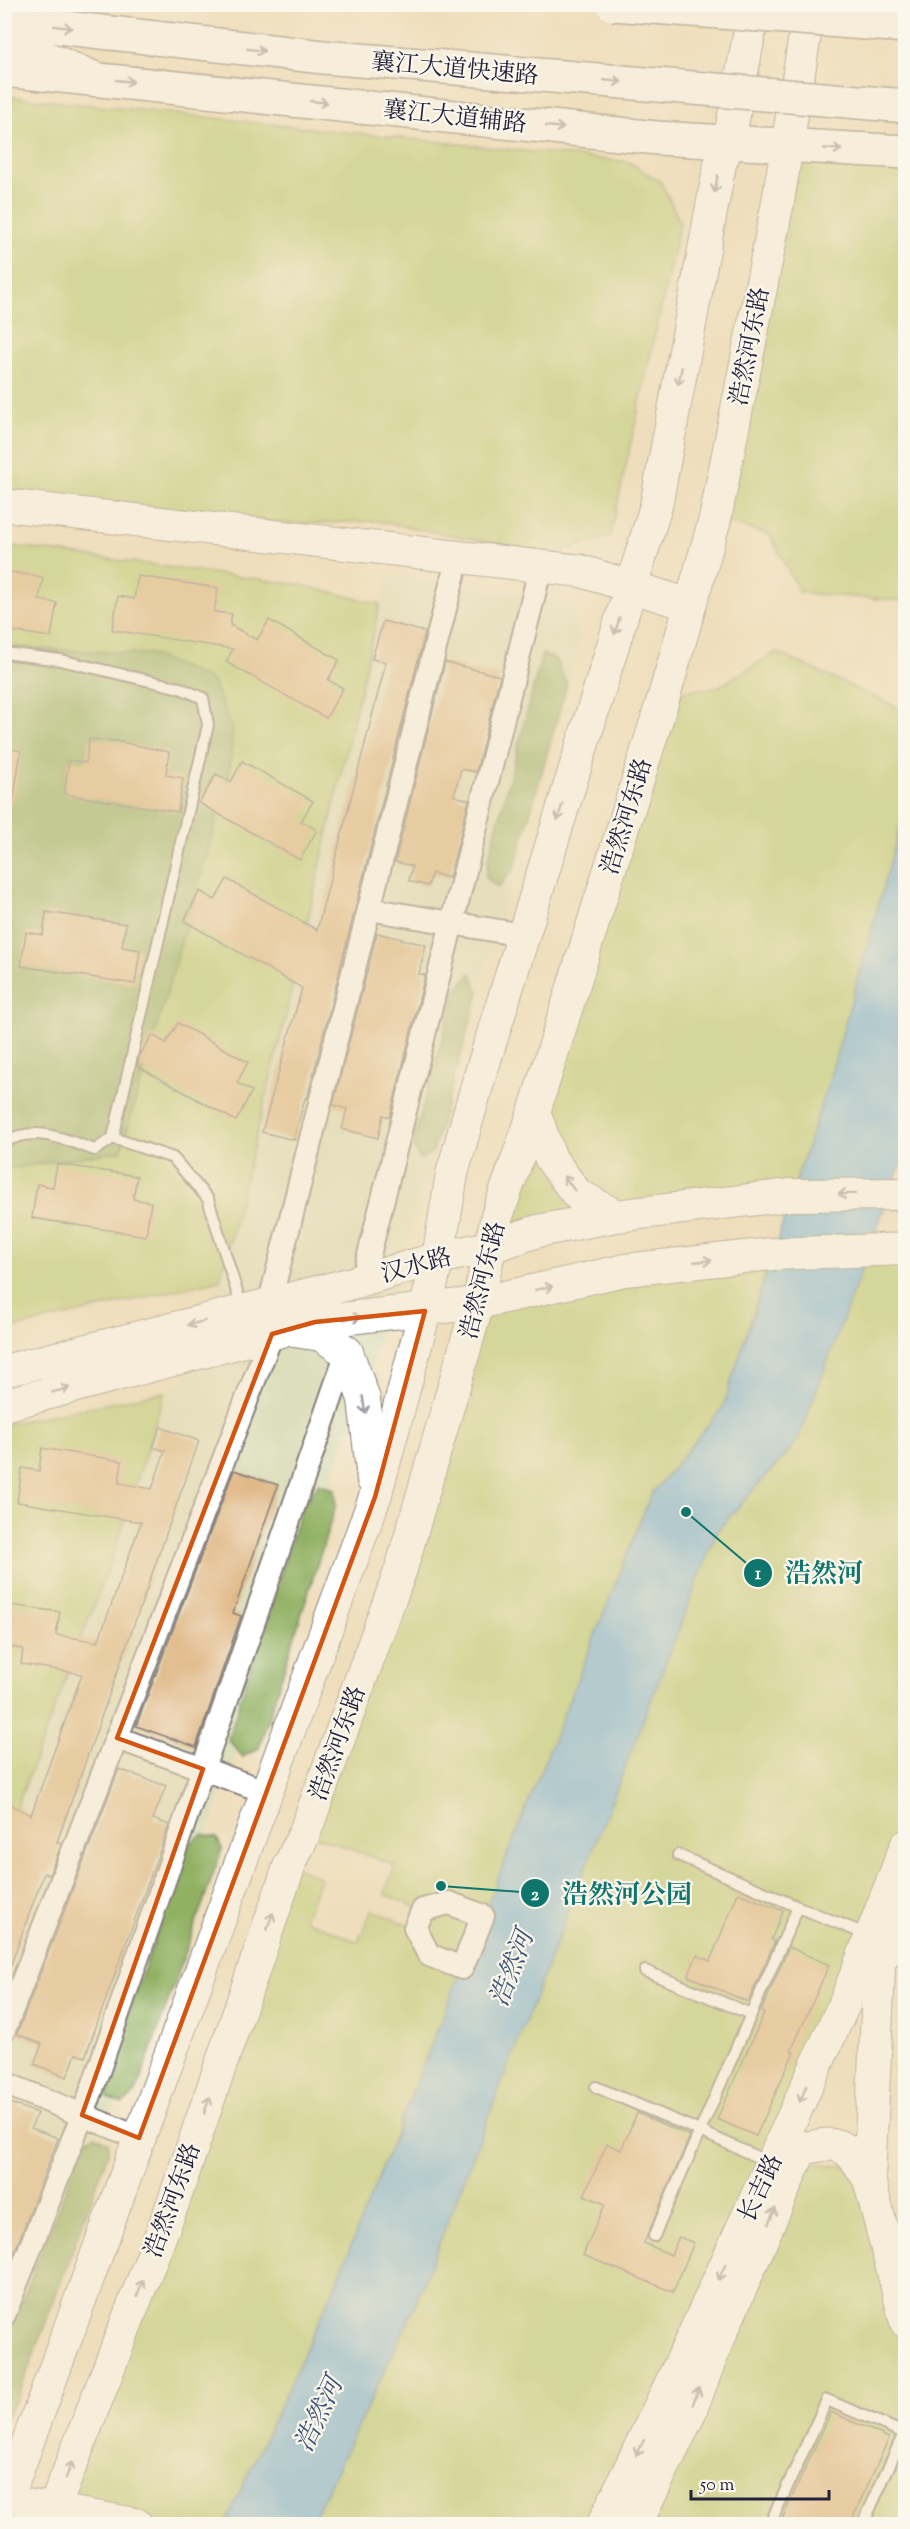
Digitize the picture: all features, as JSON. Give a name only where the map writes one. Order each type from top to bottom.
[{"type":"main road","points":[[613,4],[906,26]]},
{"type":"main road","name":"浩然河东路","points":[[5,2503],[375,1497],[438,1258],[452,1173],[522,935],[629,586],[656,506],[720,164],[729,141],[755,4]]},
{"type":"main road","name":"浩然河东路","points":[[50,2517],[172,2206],[290,1864],[304,1832],[401,1569],[478,1303],[497,1216],[534,1112],[665,693],[715,519],[778,202],[810,4]]},
{"type":"main road","name":"襄江大道快速路","points":[[4,21],[323,57],[906,106]]},
{"type":"main road","points":[[4,45],[19,47],[93,78]]},
{"type":"main road","name":"襄江大道辅路","points":[[4,70],[657,138],[906,152]]},
{"type":"main road","points":[[4,505],[581,571],[690,605]]},
{"type":"main road","points":[[534,1112],[551,1159],[577,1194],[628,1215]]},
{"type":"main road","name":"汉水路","points":[[4,1405],[268,1320],[363,1280],[438,1258],[490,1247],[538,1231],[628,1215],[791,1195],[906,1194]]},
{"type":"main road","name":"汉水路","points":[[4,1371],[268,1320],[315,1322],[425,1311],[478,1303],[625,1270],[771,1254],[906,1249]]},
{"type":"main road","points":[[268,1320],[321,1335],[347,1352],[364,1399],[375,1497]]},
{"type":"main road","name":"长吉路","points":[[636,2524],[689,2415],[714,2350],[879,1971],[889,1941],[906,1846]]},
{"type":"main road","name":"长吉路","points":[[603,2524],[679,2367],[846,2000],[889,1941],[906,1908]]},
{"type":"main road","points":[[879,1971],[869,2179],[906,2322]]},
{"type":"main road","points":[[802,2149],[830,2143],[851,2152],[869,2179]]},
{"type":"main road","points":[[5,2503],[50,2517],[136,2524]]},
{"type":"street","points":[[4,2030],[117,1738],[268,1320],[458,557]]},
{"type":"street","points":[[363,1280],[540,566]]},
{"type":"street","points":[[369,909],[522,935]]},
{"type":"street","points":[[4,2315],[82,2115],[347,1352]]},
{"type":"street","points":[[117,1738],[267,1792]]},
{"type":"street","points":[[4,2084],[139,2138]]},
{"type":"lane","points":[[4,653],[60,660],[180,688],[203,698],[208,725],[113,1138],[95,1149],[45,1133],[20,1134],[4,1143]]},
{"type":"lane","points":[[113,1138],[173,1158],[208,1199],[268,1320]]},
{"type":"lane","points":[[678,1855],[798,1907],[889,1941]]},
{"type":"lane","points":[[654,2235],[798,1907]]},
{"type":"lane","points":[[645,1971],[751,2014]]},
{"type":"lane","points":[[596,2087],[771,2163]]},
{"type":"lane","points":[[770,2524],[827,2400],[904,2433],[863,2524]]},
{"type":"highlighted area","points":[[425,1311],[375,1497],[139,2138],[82,2115],[203,1769],[117,1738],[272,1334],[315,1322]]},
{"type":"shaded area","points":[[388,574],[571,604],[580,639],[373,1360],[87,2183],[5,2399],[5,1838],[116,1547],[165,1392],[198,1366],[283,1028]]},
{"type":"green space","points":[[5,96],[629,162],[661,182],[680,222],[610,537],[553,554],[376,521],[296,524],[5,493]]},
{"type":"green space","points":[[787,146],[905,152],[905,601],[800,593],[770,535],[715,519]]},
{"type":"green space","points":[[5,545],[301,585],[380,604],[283,1028],[220,1280],[5,1330]]},
{"type":"green space","points":[[5,647],[151,654],[212,680],[233,729],[229,777],[121,1151],[5,1169]]},
{"type":"green space","points":[[776,652],[905,711],[905,809],[832,1071],[791,1195],[490,1247],[665,693],[718,687]]},
{"type":"green space","points":[[542,654],[555,659],[567,684],[515,867],[498,888],[486,877],[488,861]]},
{"type":"green space","points":[[471,973],[479,992],[433,1152],[420,1159],[412,1145],[457,988]]},
{"type":"green space","points":[[869,1249],[905,1249],[905,1846],[603,2524],[311,2524],[411,2315],[717,1531],[798,1440]]},
{"type":"green space","points":[[772,1254],[723,1407],[651,1495],[333,2291],[225,2524],[136,2524],[53,2509],[290,1864],[321,1878],[304,1919],[358,1942],[372,1910],[415,1928],[422,1910],[384,1894],[395,1866],[305,1832],[478,1303]]},
{"type":"green space","points":[[165,1392],[116,1547],[5,1838],[5,1424]]},
{"type":"green space","points":[[319,1483],[335,1489],[336,1505],[259,1748],[243,1757],[228,1739],[302,1506]]},
{"type":"green space","points":[[202,1834],[217,1838],[222,1849],[136,2092],[123,2104],[107,2098],[108,2069],[189,1844]]},
{"type":"green space","points":[[95,2135],[108,2142],[108,2154],[19,2395],[5,2419],[4,2347],[84,2141]]},
{"type":"green space","points":[[813,2163],[844,2166],[864,2190],[894,2322],[905,2345],[905,2524],[650,2524],[797,2186]]},
{"type":"water","points":[[905,809],[905,1153],[798,1440],[717,1531],[411,2315],[311,2524],[225,2524],[333,2291],[651,1495],[723,1407],[832,1071]]},
{"type":"building","points":[[4,571],[43,577],[39,600],[57,603],[51,637],[4,630]]},
{"type":"building","points":[[138,576],[218,588],[214,612],[232,614],[230,625],[257,640],[269,620],[339,660],[328,680],[343,688],[326,718],[226,662],[233,649],[112,630],[118,596],[134,599]]},
{"type":"building","points":[[383,621],[425,632],[307,1099],[305,1098],[294,1140],[262,1132],[302,988],[184,921],[200,891],[215,900],[227,879],[317,930],[386,662],[372,659]]},
{"type":"building","points":[[445,662],[500,676],[476,772],[461,769],[454,796],[469,800],[449,878],[432,873],[428,886],[409,881],[412,866],[395,862]]},
{"type":"building","points":[[89,739],[116,741],[169,752],[166,775],[183,778],[178,812],[64,794],[69,760],[86,763]]},
{"type":"building","points":[[4,748],[21,751],[13,803],[4,803]]},
{"type":"building","points":[[242,761],[313,801],[301,821],[317,830],[300,860],[199,803],[216,774],[231,782]]},
{"type":"building","points":[[46,912],[126,924],[122,947],[140,950],[135,984],[21,966],[26,932],[43,935]]},
{"type":"building","points":[[377,933],[426,945],[419,974],[425,975],[390,1117],[383,1115],[378,1138],[342,1129],[347,1109],[333,1105]]},
{"type":"building","points":[[178,1023],[248,1062],[237,1083],[252,1091],[236,1121],[137,1066],[139,1057],[152,1035],[166,1043]]},
{"type":"building","points":[[57,1164],[137,1176],[133,1199],[151,1202],[146,1236],[32,1218],[37,1184],[53,1187]]},
{"type":"building","points":[[160,1427],[199,1441],[57,1842],[62,1843],[49,1875],[44,1873],[6,1978],[4,1977],[4,1801],[31,1815],[82,1674],[21,1664],[23,1649],[4,1646],[4,1604],[60,1612],[56,1635],[98,1642],[141,1522],[17,1502],[22,1468],[39,1471],[42,1448],[122,1461],[119,1483],[152,1489],[165,1451],[153,1447]]},
{"type":"building","points":[[234,1470],[278,1485],[233,1613],[241,1616],[196,1747],[136,1726]]},
{"type":"building","points":[[119,1769],[166,1786],[153,1819],[169,1825],[85,2057],[76,2054],[67,2077],[34,2064],[42,2044],[17,2034]]},
{"type":"building","points":[[738,1893],[783,1911],[771,1940],[775,1941],[748,2002],[688,1976],[697,1955],[710,1961]]},
{"type":"building","points":[[789,1947],[829,1965],[791,2051],[794,2052],[756,2136],[717,2119],[764,2013],[761,2012]]},
{"type":"building","points":[[4,2101],[37,2113],[31,2128],[58,2138],[6,2274]]},
{"type":"building","points":[[637,2113],[690,2136],[644,2243],[671,2255],[679,2237],[694,2243],[673,2292],[583,2255],[605,2204],[584,2195],[607,2144],[621,2150]]},
{"type":"building","points":[[831,2412],[889,2438],[850,2524],[780,2524]]},
{"type":"place","name":"浩然河","points":[[686,1512]]},
{"type":"place","name":"浩然河公园","points":[[441,1886]]}]
